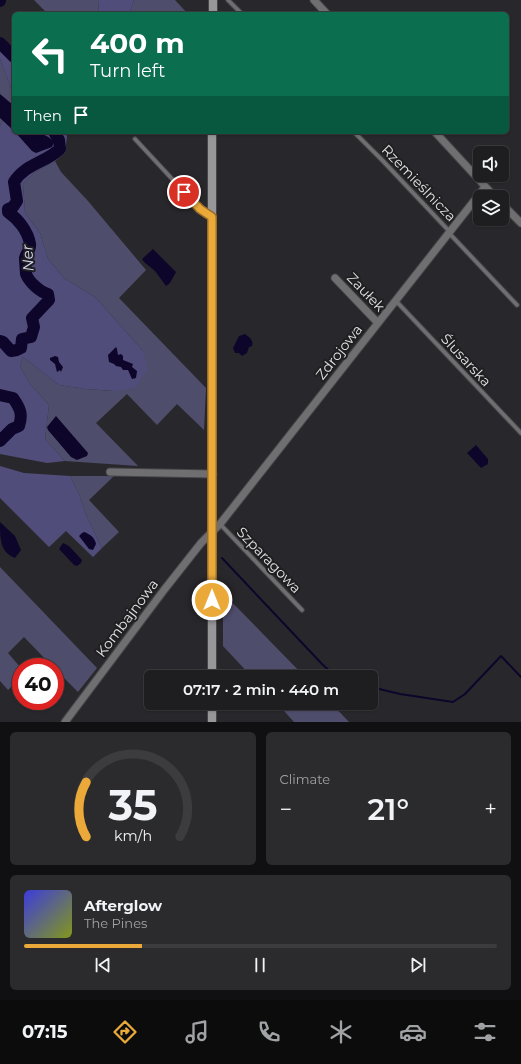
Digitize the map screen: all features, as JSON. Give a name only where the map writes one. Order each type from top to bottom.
[{"type":"street","points":[[213,0],[213,12]]},
{"type":"street","points":[[314,0],[325,12]]},
{"type":"street","points":[[212,134],[212,670]]},
{"type":"street","points":[[437,134],[488,190]]},
{"type":"street","name":"Zdrojowa","points":[[212,531],[220,524],[485,187]]},
{"type":"street","points":[[509,211],[521,223]]},
{"type":"street","name":"Zaułek","points":[[335,278],[378,323]]},
{"type":"street","points":[[110,472],[213,474]]},
{"type":"street","name":"Kombajnowa","points":[[64,722],[164,590],[212,531]]},
{"type":"street","points":[[212,710],[212,722]]},
{"type":"lane","points":[[228,0],[240,12]]},
{"type":"lane","name":"Rzemieślnicza","points":[[356,134],[517,305]]},
{"type":"lane","points":[[135,139],[200,209],[212,217]]},
{"type":"lane","name":"Ślusarska","points":[[396,301],[521,433]]},
{"type":"lane","name":"Szparagowa","points":[[220,524],[302,610]]},
{"type":"shaded area","points":[[34,0],[99,0],[98,12],[46,12]]},
{"type":"shaded area","points":[[99,0],[134,0],[130,12],[98,12]]},
{"type":"shaded area","points":[[134,0],[175,0],[186,12],[130,12]]},
{"type":"shaded area","points":[[0,50],[12,61],[12,91],[0,59]]},
{"type":"shaded area","points":[[0,59],[12,91],[12,103],[0,126]]},
{"type":"shaded area","points":[[0,94],[12,104],[12,129],[0,118]]},
{"type":"shaded area","points":[[12,103],[12,134],[66,134],[67,136],[65,153],[55,161],[35,172],[23,184],[25,213],[40,233],[48,259],[64,278],[96,298],[143,351],[148,369],[135,388],[114,391],[85,389],[59,385],[23,357],[20,366],[30,384],[49,405],[45,439],[65,461],[47,463],[0,454],[0,126]]},
{"type":"shaded area","points":[[17,134],[46,135],[54,142],[52,147],[36,153],[32,151]]},
{"type":"shaded area","points":[[55,161],[61,172],[88,201],[146,270],[119,298],[206,388],[204,430],[177,404],[157,425],[127,394],[96,423],[138,466],[65,461],[45,439],[49,405],[30,384],[20,366],[23,357],[59,385],[114,391],[143,351],[96,298],[64,278],[48,259],[40,233],[25,213],[23,184],[35,172]]},
{"type":"shaded area","points":[[153,249],[176,272],[170,283],[166,286],[155,271],[142,259]]},
{"type":"shaded area","points":[[245,334],[251,339],[252,346],[249,347],[247,353],[242,356],[239,353],[235,353],[233,348],[239,336]]},
{"type":"shaded area","points":[[116,347],[118,355],[121,354],[123,356],[123,360],[133,364],[132,367],[137,371],[136,378],[132,379],[128,370],[123,370],[121,367],[109,362],[108,355]]},
{"type":"shaded area","points":[[55,356],[58,357],[59,362],[63,367],[61,372],[60,370],[57,372],[55,364],[50,360],[50,358]]},
{"type":"shaded area","points":[[56,416],[88,453],[87,456],[77,460],[71,457],[48,430],[47,427]]},
{"type":"shaded area","points":[[476,445],[488,459],[488,464],[481,468],[467,453]]},
{"type":"shaded area","points":[[0,466],[24,473],[70,476],[102,548],[93,557],[66,531],[49,547],[0,498]]},
{"type":"shaded area","points":[[70,476],[114,476],[89,500],[119,532],[102,548],[87,517],[79,494]]},
{"type":"shaded area","points":[[0,522],[15,536],[21,550],[15,558],[6,552],[2,544]]},
{"type":"shaded area","points":[[84,532],[95,540],[96,544],[93,550],[89,549],[79,536]]},
{"type":"shaded area","points":[[63,543],[69,546],[82,560],[77,566],[74,565],[59,549]]},
{"type":"shaded area","points":[[0,567],[97,668],[78,692],[64,678],[64,658],[44,658],[24,637],[8,653],[12,658],[12,686],[8,690],[0,681]]},
{"type":"shaded area","points":[[223,593],[298,670],[245,670],[223,646]]},
{"type":"shaded area","points":[[283,710],[338,710],[349,722],[294,722]]},
{"type":"waterway","name":"Ner","points":[[0,43],[12,55]]},
{"type":"waterway","name":"Ner","points":[[0,341],[3,342],[11,351],[21,348],[22,339],[31,337],[34,327],[32,318],[49,300],[48,294],[35,286],[26,274],[25,258],[30,248],[29,239],[22,226],[8,212],[8,209],[13,207],[17,201],[14,182],[19,176],[29,167],[48,158],[60,149],[59,140],[55,134]]},
{"type":"waterway","name":"Ner","points":[[0,395],[13,398],[21,415],[19,426],[12,429],[0,441]]},
{"type":"waterway","points":[[222,558],[328,670]]},
{"type":"waterway","points":[[378,689],[400,694],[453,702],[465,694],[501,656],[521,677]]},
{"type":"route","points":[[184,192],[200,209],[212,217],[212,600]]}]
